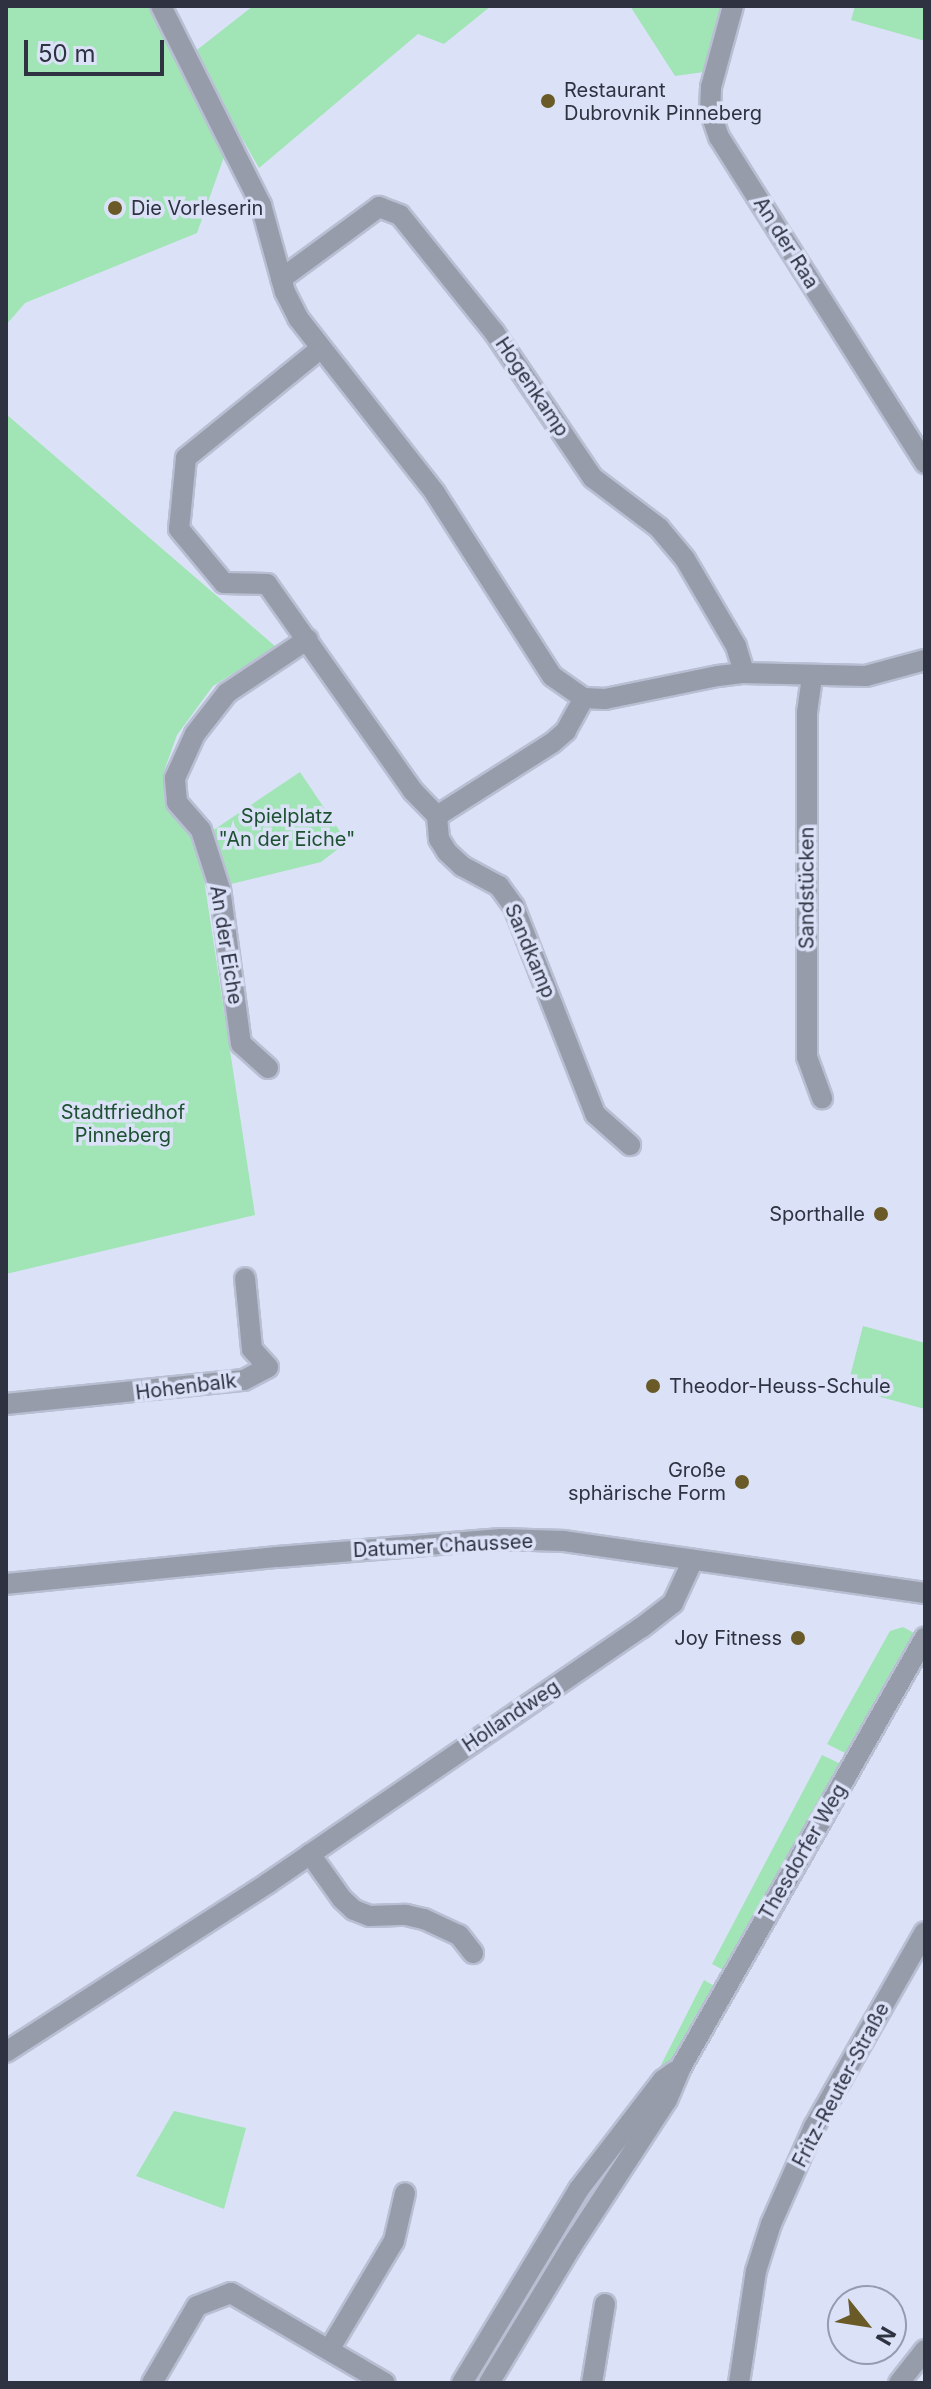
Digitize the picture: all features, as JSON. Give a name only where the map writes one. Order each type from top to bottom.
[{"type":"street","points":[[161,6],[261,205],[281,279],[298,318],[435,493],[552,676],[584,698],[629,696],[744,673],[866,676],[925,660]]},
{"type":"street","name":"An der Raa","points":[[733,6],[711,87],[710,111],[719,137],[925,463]]},
{"type":"street","name":"Hogenkamp","points":[[281,279],[379,207],[400,215],[494,332],[593,478],[659,528],[685,559],[736,646],[744,673]]},
{"type":"street","points":[[320,349],[186,458],[179,529],[224,583],[267,584],[413,791],[437,816],[552,743],[566,731],[584,698]]},
{"type":"street","name":"An der Eiche","points":[[268,1068],[241,1044],[220,889],[201,830],[177,802],[175,778],[195,734],[227,693],[308,639]]},
{"type":"street","name":"Sandstücken","points":[[812,677],[807,713],[807,1057],[822,1098]]},
{"type":"street","name":"Sandkamp","points":[[437,816],[439,839],[447,852],[462,866],[499,886],[514,907],[595,1114],[630,1145]]},
{"type":"street","name":"Hohenbalk","points":[[6,1404],[244,1380],[268,1367],[252,1349],[245,1278]]},
{"type":"street","name":"Datumer Chaussee","points":[[6,1584],[501,1539],[564,1541],[692,1562],[925,1593]]},
{"type":"street","name":"Hollandweg","points":[[6,2052],[310,1854],[641,1628],[673,1603],[692,1562]]},
{"type":"street","name":"Thesdorfer Weg","points":[[489,2383],[571,2247],[667,2100],[681,2067],[925,1637]]},
{"type":"street","points":[[310,1854],[342,1899],[354,1910],[370,1916],[406,1915],[424,1919],[459,1935],[473,1953]]},
{"type":"street","name":"Fritz-Reuter-Straße","points":[[739,2383],[756,2271],[771,2224],[814,2127],[925,1932]]},
{"type":"street","name":"Thesdorfer Weg","points":[[462,2383],[579,2189],[663,2080],[681,2067]]},
{"type":"street","points":[[329,2350],[394,2241],[405,2193]]},
{"type":"street","points":[[152,2383],[197,2306],[231,2293],[385,2383]]},
{"type":"street","points":[[592,2383],[605,2304]]},
{"type":"street","points":[[899,2383],[925,2350]]},
{"type":"green space","points":[[6,6],[150,6],[225,154],[197,233],[25,303],[6,325]]},
{"type":"green space","points":[[253,6],[491,6],[444,44],[418,34],[259,168],[193,53]]},
{"type":"green space","points":[[630,6],[721,6],[704,72],[675,76]]},
{"type":"green space","points":[[855,6],[925,6],[925,41],[851,20]]},
{"type":"green space","name":"Stadtfriedhof Pinneberg","points":[[6,414],[276,647],[213,686],[177,735],[163,774],[165,807],[192,837],[202,866],[255,1215],[6,1274]]},
{"type":"green space","name":"Spielplatz \"An der Eiche\"","points":[[300,772],[347,842],[321,862],[231,884],[212,831]]},
{"type":"green space","points":[[863,1326],[925,1343],[925,1409],[847,1388]]},
{"type":"green space","points":[[903,1627],[914,1633],[893,1680],[851,1756],[827,1744],[890,1631]]},
{"type":"green space","points":[[822,1755],[845,1766],[725,1971],[712,1964]]},
{"type":"green space","points":[[704,1980],[716,1987],[663,2072],[659,2069]]},
{"type":"green space","points":[[174,2111],[246,2128],[224,2209],[136,2176]]},
{"type":"green space","points":[[584,2193],[591,2197],[484,2383],[474,2383]]},
{"type":"place","name":"Restaurant Dubrovnik Pinneberg","points":[[548,101]]},
{"type":"place","name":"Die Vorleserin","points":[[115,208]]},
{"type":"place","name":"Sporthalle","points":[[881,1214]]},
{"type":"place","name":"Theodor-Heuss-Schule","points":[[653,1386]]},
{"type":"place","name":"Große sphärische Form","points":[[742,1482]]},
{"type":"place","name":"Joy Fitness","points":[[798,1638]]}]
